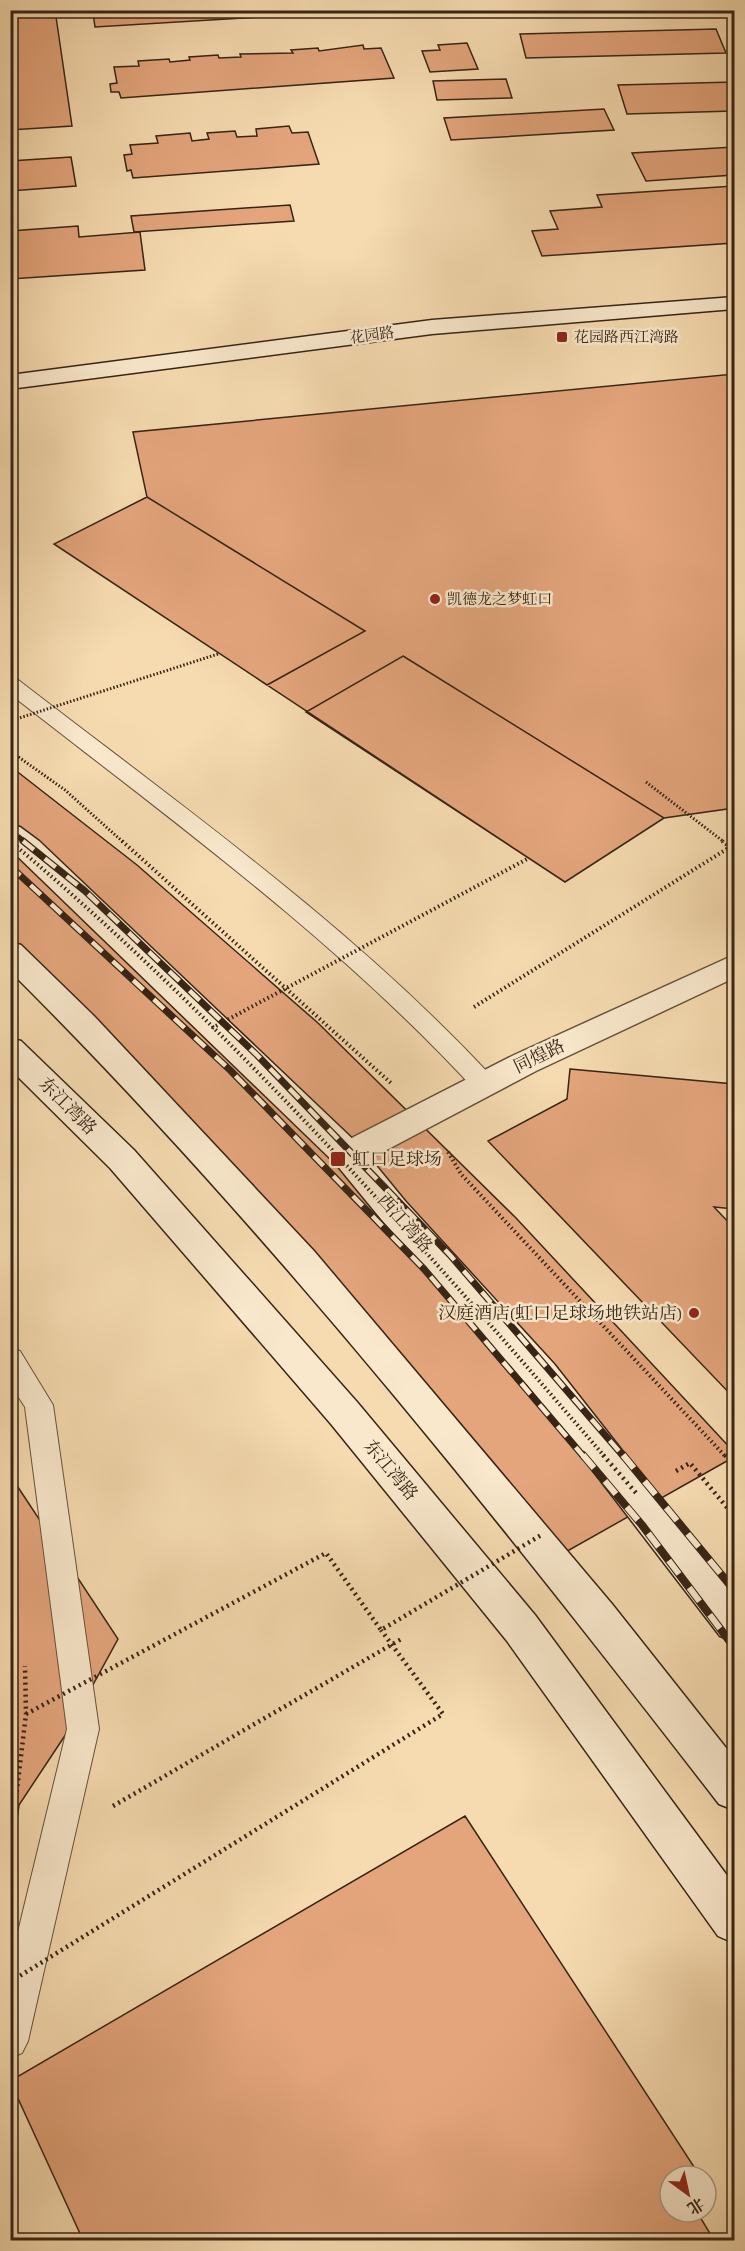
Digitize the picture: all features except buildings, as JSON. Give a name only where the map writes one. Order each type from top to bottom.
[{"type":"main road","name":"花园路","points":[[10,382],[432,327],[735,303]]},
{"type":"main road","name":"西江湾路","points":[[10,834],[29,848],[348,1155],[393,1210],[541,1375],[735,1623]]},
{"type":"main road","points":[[10,952],[83,1024],[302,1260],[584,1599],[735,1790]]},
{"type":"main road","name":"同煌路","points":[[348,1155],[525,1063],[735,966]]},
{"type":"main road","name":"东江湾路","points":[[10,1049],[122,1159],[242,1294],[358,1431],[521,1628],[735,1921]]},
{"type":"lane","points":[[10,683],[258,878],[368,969],[435,1031],[484,1084]]},
{"type":"lane","points":[[10,1359],[39,1406],[82,1729],[10,2041]]},
{"type":"path","points":[[10,721],[218,654]]},
{"type":"path","points":[[474,1007],[730,847],[646,782]]},
{"type":"path","points":[[10,841],[78,898],[254,1068],[436,1261],[637,1494]]},
{"type":"path","points":[[212,1028],[529,858]]},
{"type":"path","points":[[381,1630],[543,1534]]},
{"type":"path","points":[[10,1982],[443,1714],[326,1552],[26,1714]]},
{"type":"path","points":[[102,1812],[403,1638]]},
{"type":"path","points":[[15,1807],[26,1714],[25,1659]]},
{"type":"railway","points":[[10,830],[25,842]]},
{"type":"railway","points":[[23,841],[85,891],[257,1055],[450,1255],[624,1457]]},
{"type":"railway","points":[[10,866],[230,1070],[424,1269],[584,1457]]},
{"type":"railway","points":[[583,1455],[642,1525],[734,1647]]},
{"type":"railway","points":[[623,1455],[734,1590]]},
{"type":"place","name":"花园路西江湾路","points":[[562,337]]},
{"type":"place","name":"凯德龙之梦虹口","points":[[435,599]]},
{"type":"place","name":"虹口足球场","points":[[338,1159]]},
{"type":"place","name":"汉庭酒店(虹口足球场地铁站店)","points":[[694,1313]]}]
